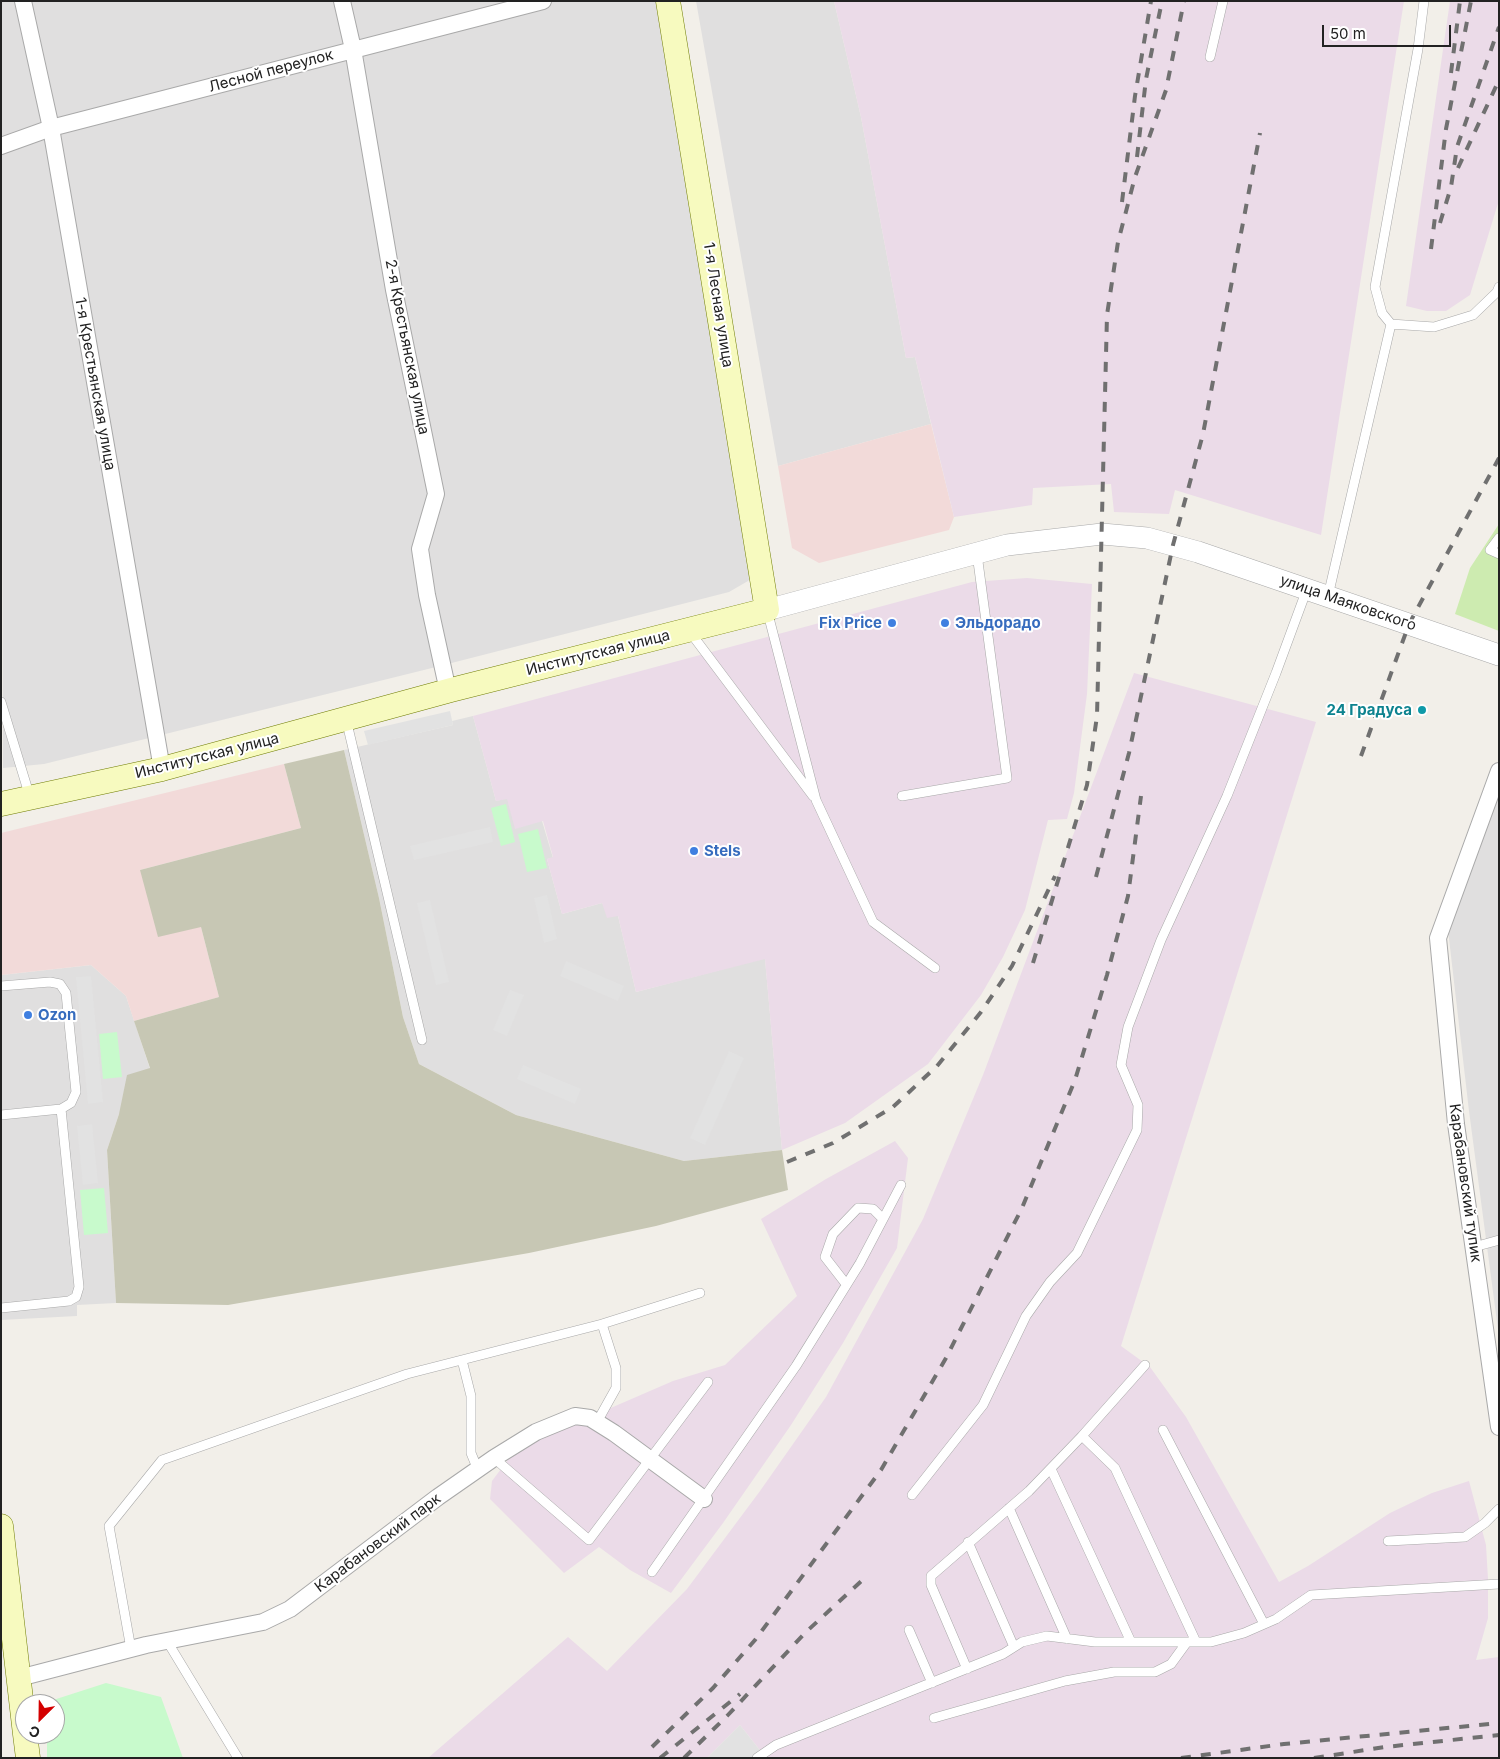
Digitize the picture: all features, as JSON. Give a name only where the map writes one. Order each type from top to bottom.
[{"type":"main road","name":"1-я Лесная улица","points":[[668,1],[767,610]]},
{"type":"main road","name":"Институтская улица","points":[[1,804],[162,769],[448,691],[767,610]]},
{"type":"main road","points":[[1,1526],[21,1694]]},
{"type":"main road","points":[[26,1744],[28,1758]]},
{"type":"street","name":"1-я Крестьянская улица","points":[[22,1],[51,128],[162,769]]},
{"type":"street","name":"2-я Крестьянская улица","points":[[342,1],[353,49],[394,290],[436,494],[420,549],[427,595],[448,691]]},
{"type":"street","name":"Лесной переулок","points":[[1,146],[51,128],[543,1]]},
{"type":"street","name":"Институтская улица","points":[[767,610],[1007,546],[1093,534],[1147,538],[1198,552]]},
{"type":"street","name":"улица Маяковского","points":[[1198,552],[1499,655]]},
{"type":"street","name":"Карабановский тупик","points":[[1499,771],[1438,938],[1456,1124],[1499,1427]]},
{"type":"street","name":"Карабановский парк","points":[[19,1678],[130,1649],[263,1622],[290,1609],[438,1497],[494,1458],[536,1432],[575,1416],[590,1418],[597,1422],[704,1499]]},
{"type":"lane","points":[[1210,57],[1224,1]]},
{"type":"lane","points":[[1424,1],[1418,49],[1374,285],[1382,313],[1391,324],[1434,327],[1473,316],[1498,290]]},
{"type":"lane","points":[[1328,596],[1391,324]]},
{"type":"lane","points":[[1499,538],[1490,550],[1499,554]]},
{"type":"lane","points":[[902,796],[1007,778],[976,554]]},
{"type":"lane","points":[[912,1495],[983,1405],[1026,1316],[1050,1282],[1077,1253],[1137,1130],[1138,1105],[1121,1065],[1128,1027],[1161,940],[1227,796],[1307,589]]},
{"type":"lane","points":[[767,610],[816,800],[873,922],[935,968]]},
{"type":"lane","points":[[689,630],[816,800]]},
{"type":"lane","points":[[1,702],[30,797]]},
{"type":"lane","points":[[346,719],[422,1040]]},
{"type":"lane","points":[[1,986],[50,982],[60,984],[66,993],[76,1092],[71,1103],[61,1109],[1,1115]]},
{"type":"lane","points":[[1,1308],[69,1301],[76,1296],[79,1287],[61,1109]]},
{"type":"lane","points":[[652,1572],[796,1366],[846,1284],[901,1185]]},
{"type":"lane","points":[[846,1284],[825,1257],[833,1234],[858,1208],[873,1209],[883,1219]]},
{"type":"lane","points":[[1474,1247],[1499,1240]]},
{"type":"lane","points":[[130,1649],[109,1526],[162,1460],[407,1374],[602,1324],[700,1293]]},
{"type":"lane","points":[[597,1422],[616,1388],[616,1368],[602,1324]]},
{"type":"lane","points":[[462,1360],[471,1396],[471,1453],[478,1470]]},
{"type":"lane","points":[[967,1669],[931,1585],[931,1576],[1051,1469],[1145,1365]]},
{"type":"lane","points":[[494,1458],[589,1540],[708,1382]]},
{"type":"lane","points":[[1163,1430],[1264,1624]]},
{"type":"lane","points":[[1082,1436],[1115,1468],[1192,1642]]},
{"type":"lane","points":[[1051,1469],[1131,1642]]},
{"type":"lane","points":[[1009,1508],[1067,1639]]},
{"type":"lane","points":[[1388,1541],[1465,1537],[1486,1523],[1499,1508]]},
{"type":"lane","points":[[968,1542],[1014,1647]]},
{"type":"lane","points":[[757,1758],[776,1745],[967,1669],[1022,1642],[1047,1636],[1067,1639],[1131,1642],[1211,1642],[1276,1619],[1311,1595],[1499,1584]]},
{"type":"lane","points":[[909,1630],[932,1683]]},
{"type":"lane","points":[[167,1641],[238,1758]]},
{"type":"lane","points":[[934,1718],[1065,1681],[1114,1672],[1155,1672],[1171,1664],[1192,1642]]},
{"type":"shaded area","points":[[1,1],[659,1],[753,575],[748,581],[729,592],[44,764],[3,768]]},
{"type":"shaded area","points":[[696,1],[834,1],[861,117],[906,358],[915,357],[931,424],[778,466]]},
{"type":"shaded area","points":[[834,1],[1404,1],[1321,535],[1175,490],[1169,514],[1114,512],[1111,484],[1033,488],[1032,505],[954,517],[915,357],[906,358],[861,117]]},
{"type":"shaded area","points":[[1450,1],[1499,1],[1499,200],[1470,295],[1446,311],[1427,311],[1406,306]]},
{"type":"shaded area","points":[[931,424],[954,517],[949,530],[819,563],[792,548],[778,466]]},
{"type":"shaded area","points":[[1027,578],[1092,584],[1087,694],[1074,793],[1067,819],[1048,820],[1025,910],[1003,957],[981,995],[928,1064],[845,1123],[782,1150],[765,959],[636,992],[618,916],[607,918],[602,903],[562,914],[547,859],[553,857],[543,821],[515,829],[507,799],[496,801],[473,716],[972,582]]},
{"type":"shaded area","points":[[1134,673],[1316,722],[1121,1346],[1150,1367],[1186,1417],[1279,1582],[1308,1566],[1390,1513],[1432,1493],[1469,1481],[1486,1545],[1488,1579],[1488,1618],[1476,1660],[1499,1657],[1499,1758],[769,1758],[759,1749],[740,1725],[707,1758],[428,1758],[568,1637],[607,1671],[687,1589],[760,1491],[826,1397],[923,1219],[983,1075]]},
{"type":"shaded area","points":[[450,711],[453,725],[368,745],[364,731]]},
{"type":"shaded area","points":[[473,716],[496,801],[507,798],[542,821],[553,858],[547,859],[562,914],[602,903],[618,916],[636,992],[765,958],[782,1150],[684,1161],[516,1115],[419,1064],[403,1017],[379,898],[344,750],[453,725],[452,721]]},
{"type":"shaded area","points":[[344,750],[379,898],[403,1017],[419,1064],[516,1115],[684,1161],[782,1150],[788,1190],[656,1226],[529,1253],[228,1305],[116,1303],[107,1150],[119,1114],[127,1075],[150,1068],[134,1021],[219,997],[201,927],[158,937],[140,870],[301,828],[284,764]]},
{"type":"shaded area","points":[[284,764],[301,828],[140,870],[201,927],[219,997],[134,1021],[126,996],[91,965],[1,975],[1,833]]},
{"type":"shaded area","points":[[1499,792],[1499,1337],[1469,1111],[1448,930]]},
{"type":"shaded area","points":[[490,827],[493,842],[414,860],[410,846]]},
{"type":"shaded area","points":[[547,895],[557,939],[544,943],[534,898]]},
{"type":"shaded area","points":[[430,900],[449,982],[436,985],[417,903]]},
{"type":"shaded area","points":[[566,961],[624,986],[618,1001],[560,976]]},
{"type":"shaded area","points":[[91,965],[126,996],[150,1069],[119,1114],[107,1150],[116,1303],[77,1305],[77,1316],[1,1320],[1,975]]},
{"type":"shaded area","points":[[91,976],[103,1102],[88,1104],[76,977]]},
{"type":"shaded area","points":[[510,990],[524,995],[507,1036],[493,1030]]},
{"type":"shaded area","points":[[729,1051],[744,1058],[705,1145],[690,1138]]},
{"type":"shaded area","points":[[523,1065],[581,1089],[575,1104],[517,1079]]},
{"type":"shaded area","points":[[92,1124],[98,1183],[83,1185],[77,1126]]},
{"type":"shaded area","points":[[895,1141],[908,1158],[897,1248],[843,1343],[791,1425],[723,1523],[671,1593],[630,1570],[599,1547],[564,1573],[490,1499],[492,1481],[510,1457],[523,1446],[673,1381],[725,1365],[797,1296],[761,1219],[826,1179]]},
{"type":"shaded area","points":[[740,1725],[759,1749],[769,1758],[707,1758]]},
{"type":"green space","points":[[1499,524],[1499,631],[1455,614],[1470,568]]},
{"type":"green space","points":[[506,804],[515,842],[501,846],[491,808]]},
{"type":"green space","points":[[538,829],[547,868],[527,872],[518,834]]},
{"type":"green space","points":[[117,1032],[122,1077],[103,1079],[99,1034]]},
{"type":"green space","points":[[104,1188],[108,1233],[84,1235],[80,1190]]},
{"type":"green space","points":[[106,1683],[161,1697],[183,1758],[47,1758],[47,1744],[65,1744],[65,1696]]},
{"type":"railway","points":[[1122,202],[1135,96],[1151,1]]},
{"type":"railway","points":[[1137,157],[1146,79],[1162,1]]},
{"type":"railway","points":[[1033,963],[1087,785],[1097,716],[1107,315],[1118,242],[1135,177],[1166,90],[1184,1]]},
{"type":"railway","points":[[1451,73],[1460,1]]},
{"type":"railway","points":[[1431,249],[1446,129],[1471,1]]},
{"type":"railway","points":[[1440,223],[1451,187],[1457,147],[1499,27]]},
{"type":"railway","points":[[1458,168],[1499,80]]},
{"type":"railway","points":[[1096,877],[1129,753],[1173,545],[1203,434],[1260,133]]},
{"type":"railway","points":[[1361,756],[1409,624],[1499,458]]},
{"type":"railway","points":[[652,1747],[713,1688],[755,1640],[881,1470],[946,1358],[1022,1208],[1075,1080],[1107,975],[1128,896],[1141,796]]},
{"type":"railway","points":[[787,1162],[833,1143],[893,1107],[937,1066],[981,1012],[1012,966],[1055,876]]},
{"type":"railway","points":[[684,1758],[727,1716],[806,1632],[868,1575]]},
{"type":"railway","points":[[660,1758],[740,1694]]},
{"type":"railway","points":[[1181,1758],[1284,1744],[1499,1723]]},
{"type":"railway","points":[[1314,1758],[1385,1747],[1499,1735]]},
{"type":"place","name":"Fix Price","points":[[892,623]]},
{"type":"place","name":"Эльдорадо","points":[[945,623]]},
{"type":"place","name":"24 Градуса","points":[[1422,710]]},
{"type":"place","name":"Stels","points":[[694,851]]},
{"type":"place","name":"Ozon","points":[[28,1015]]}]
